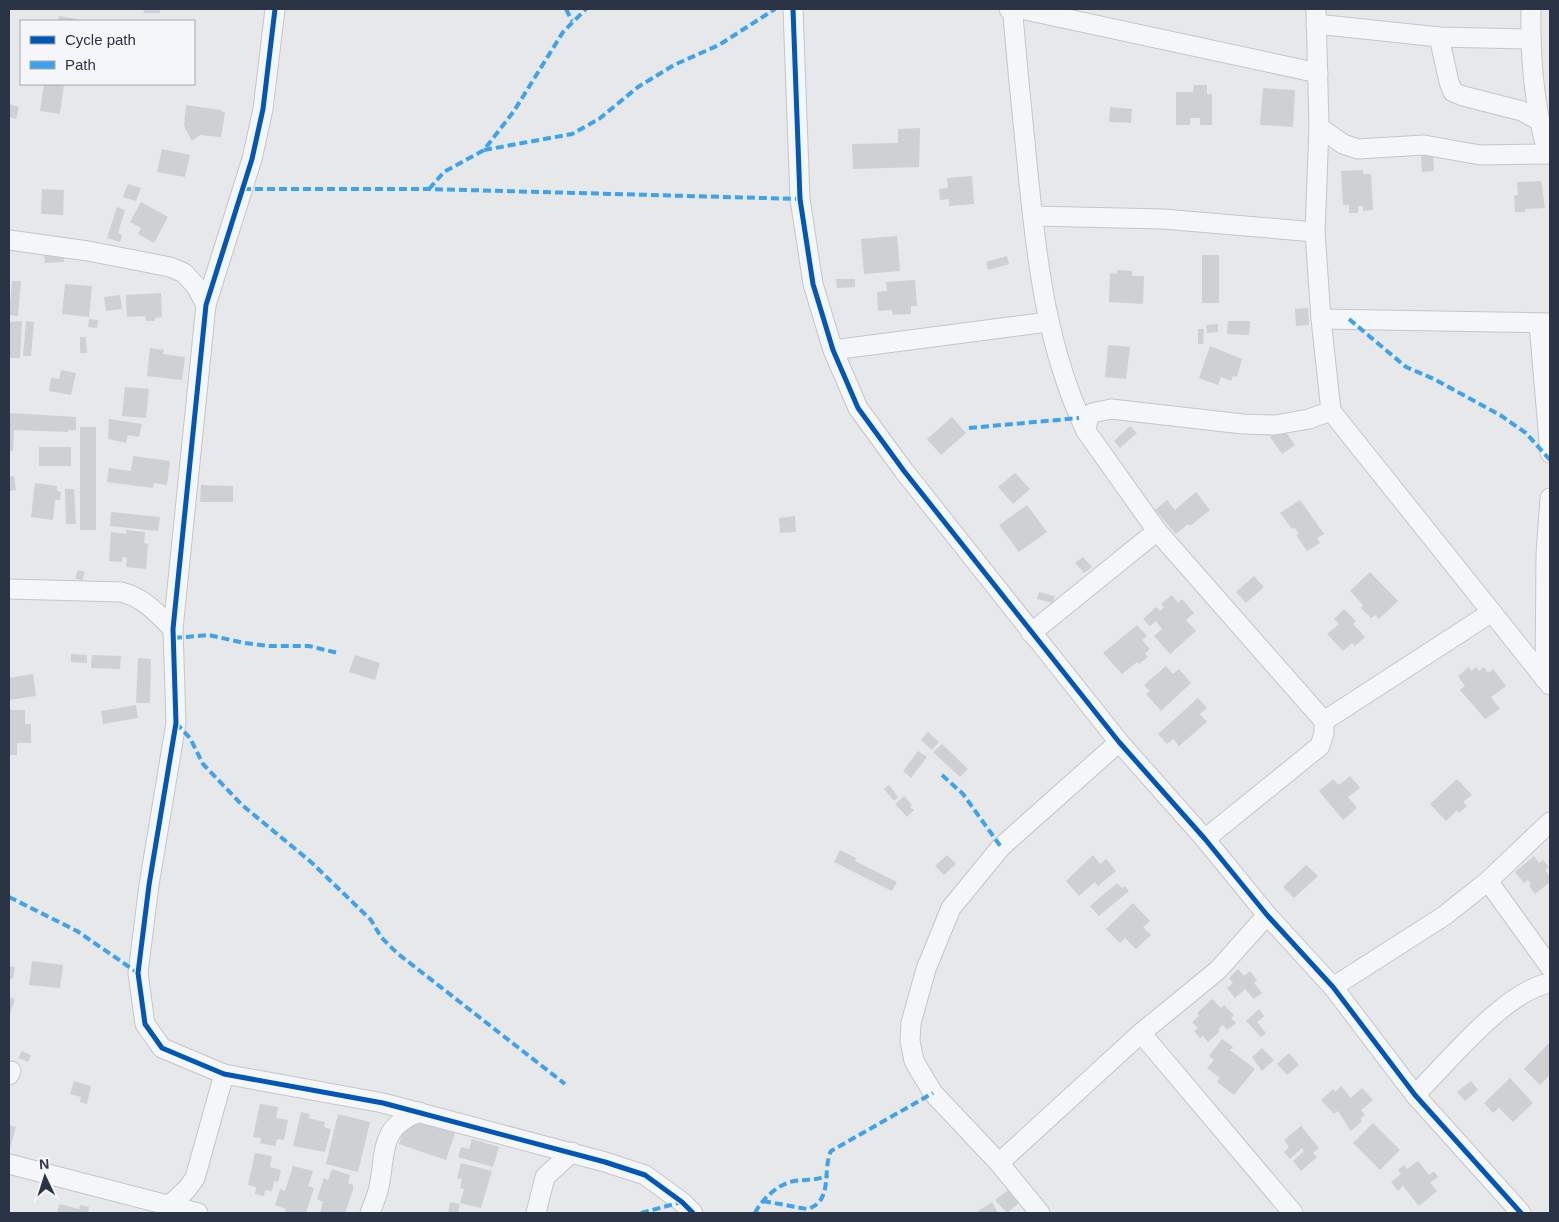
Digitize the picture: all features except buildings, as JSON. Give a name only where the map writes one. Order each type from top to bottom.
[{"type":"street","points":[[274,9],[263,109],[252,159],[206,305],[173,628],[176,723],[149,885],[138,973],[145,1024],[162,1048],[224,1074],[383,1103],[572,1152],[645,1175],[682,1202],[693,1213]]},
{"type":"street","points":[[793,9],[800,200],[813,284],[833,350],[858,408],[1031,633],[1119,742],[1205,839],[1267,915],[1333,987],[1415,1095],[1521,1213]]},
{"type":"street","points":[[1009,9],[1013,14],[1033,216],[1048,322],[1060,370],[1086,431],[1157,531],[1324,721],[1324,733],[1320,746],[1205,839]]},
{"type":"street","points":[[1021,9],[1318,73]]},
{"type":"street","points":[[1319,127],[1343,144],[1358,148],[1424,145],[1480,155],[1549,154],[1538,120],[1530,39],[1531,9]]},
{"type":"street","points":[[1530,39],[1439,37],[1316,16],[1319,127],[1315,232],[1321,319],[1331,411],[1548,682]]},
{"type":"street","points":[[1439,37],[1448,82],[1453,92],[1522,111],[1538,120]]},
{"type":"street","points":[[1033,216],[1163,220],[1315,232]]},
{"type":"street","points":[[9,240],[88,251],[170,267],[184,273],[196,286],[206,305]]},
{"type":"street","points":[[1321,319],[1545,323],[1550,453]]},
{"type":"street","points":[[833,350],[1048,322]]},
{"type":"street","points":[[1086,431],[1088,419],[1092,413],[1111,410],[1243,424],[1275,425],[1309,419],[1331,411]]},
{"type":"street","points":[[1548,682],[1546,555],[1550,498]]},
{"type":"street","points":[[1031,633],[1157,531]]},
{"type":"street","points":[[9,589],[121,592],[133,595],[144,602],[173,628]]},
{"type":"street","points":[[1324,721],[1492,612]]},
{"type":"street","points":[[1040,1213],[999,1163],[933,1093],[922,1076],[914,1061],[910,1041],[915,1005],[937,937],[951,908],[1001,848],[1119,742]]},
{"type":"street","points":[[1333,987],[1444,916],[1488,881],[1550,822]]},
{"type":"street","points":[[1488,881],[1550,967]]},
{"type":"street","points":[[999,1163],[1141,1033],[1218,970],[1267,915]]},
{"type":"street","points":[[1415,1095],[1492,1017],[1518,996],[1538,985],[1550,983]]},
{"type":"street","points":[[1141,1033],[1293,1213]]},
{"type":"street","points":[[170,1205],[187,1189],[194,1178],[224,1074]]},
{"type":"street","points":[[370,1213],[379,1187],[385,1144],[394,1128],[402,1119],[419,1112]]},
{"type":"street","points":[[536,1213],[545,1177],[572,1152]]},
{"type":"street","points":[[9,1164],[198,1213]]},
{"type":"marked path","points":[[566,9],[572,21]]},
{"type":"marked path","points":[[429,189],[444,172],[484,150],[514,111],[563,32],[586,9]]},
{"type":"marked path","points":[[484,150],[572,134],[599,119],[638,87],[674,65],[719,45],[775,9]]},
{"type":"marked path","points":[[243,189],[429,189],[800,199]]},
{"type":"marked path","points":[[1349,319],[1406,367],[1434,379],[1500,415],[1526,433],[1550,460]]},
{"type":"marked path","points":[[969,428],[1079,418]]},
{"type":"marked path","points":[[174,638],[209,635],[244,643],[270,646],[309,646],[338,653]]},
{"type":"marked path","points":[[176,723],[190,738],[203,764],[242,805],[311,862],[371,920],[381,937],[397,953],[565,1084]]},
{"type":"marked path","points":[[942,775],[963,794],[1001,847]]},
{"type":"marked path","points":[[9,897],[77,931],[138,973]]},
{"type":"marked path","points":[[763,1201],[807,1209],[815,1205],[821,1200],[824,1192],[828,1158],[831,1151],[933,1093]]},
{"type":"marked path","points":[[755,1213],[766,1198],[782,1185],[828,1175]]},
{"type":"marked path","points":[[641,1213],[682,1202]]},
{"type":"cycle path","points":[[275,9],[263,109],[252,159],[206,305],[173,629],[176,723],[149,885],[138,973],[145,1024],[162,1048],[224,1074],[383,1103],[605,1162],[645,1175],[682,1202],[693,1213]]},
{"type":"cycle path","points":[[793,9],[800,199],[813,284],[833,350],[858,408],[904,471],[1119,742],[1205,839],[1267,915],[1333,987],[1415,1095],[1521,1213]]}]
